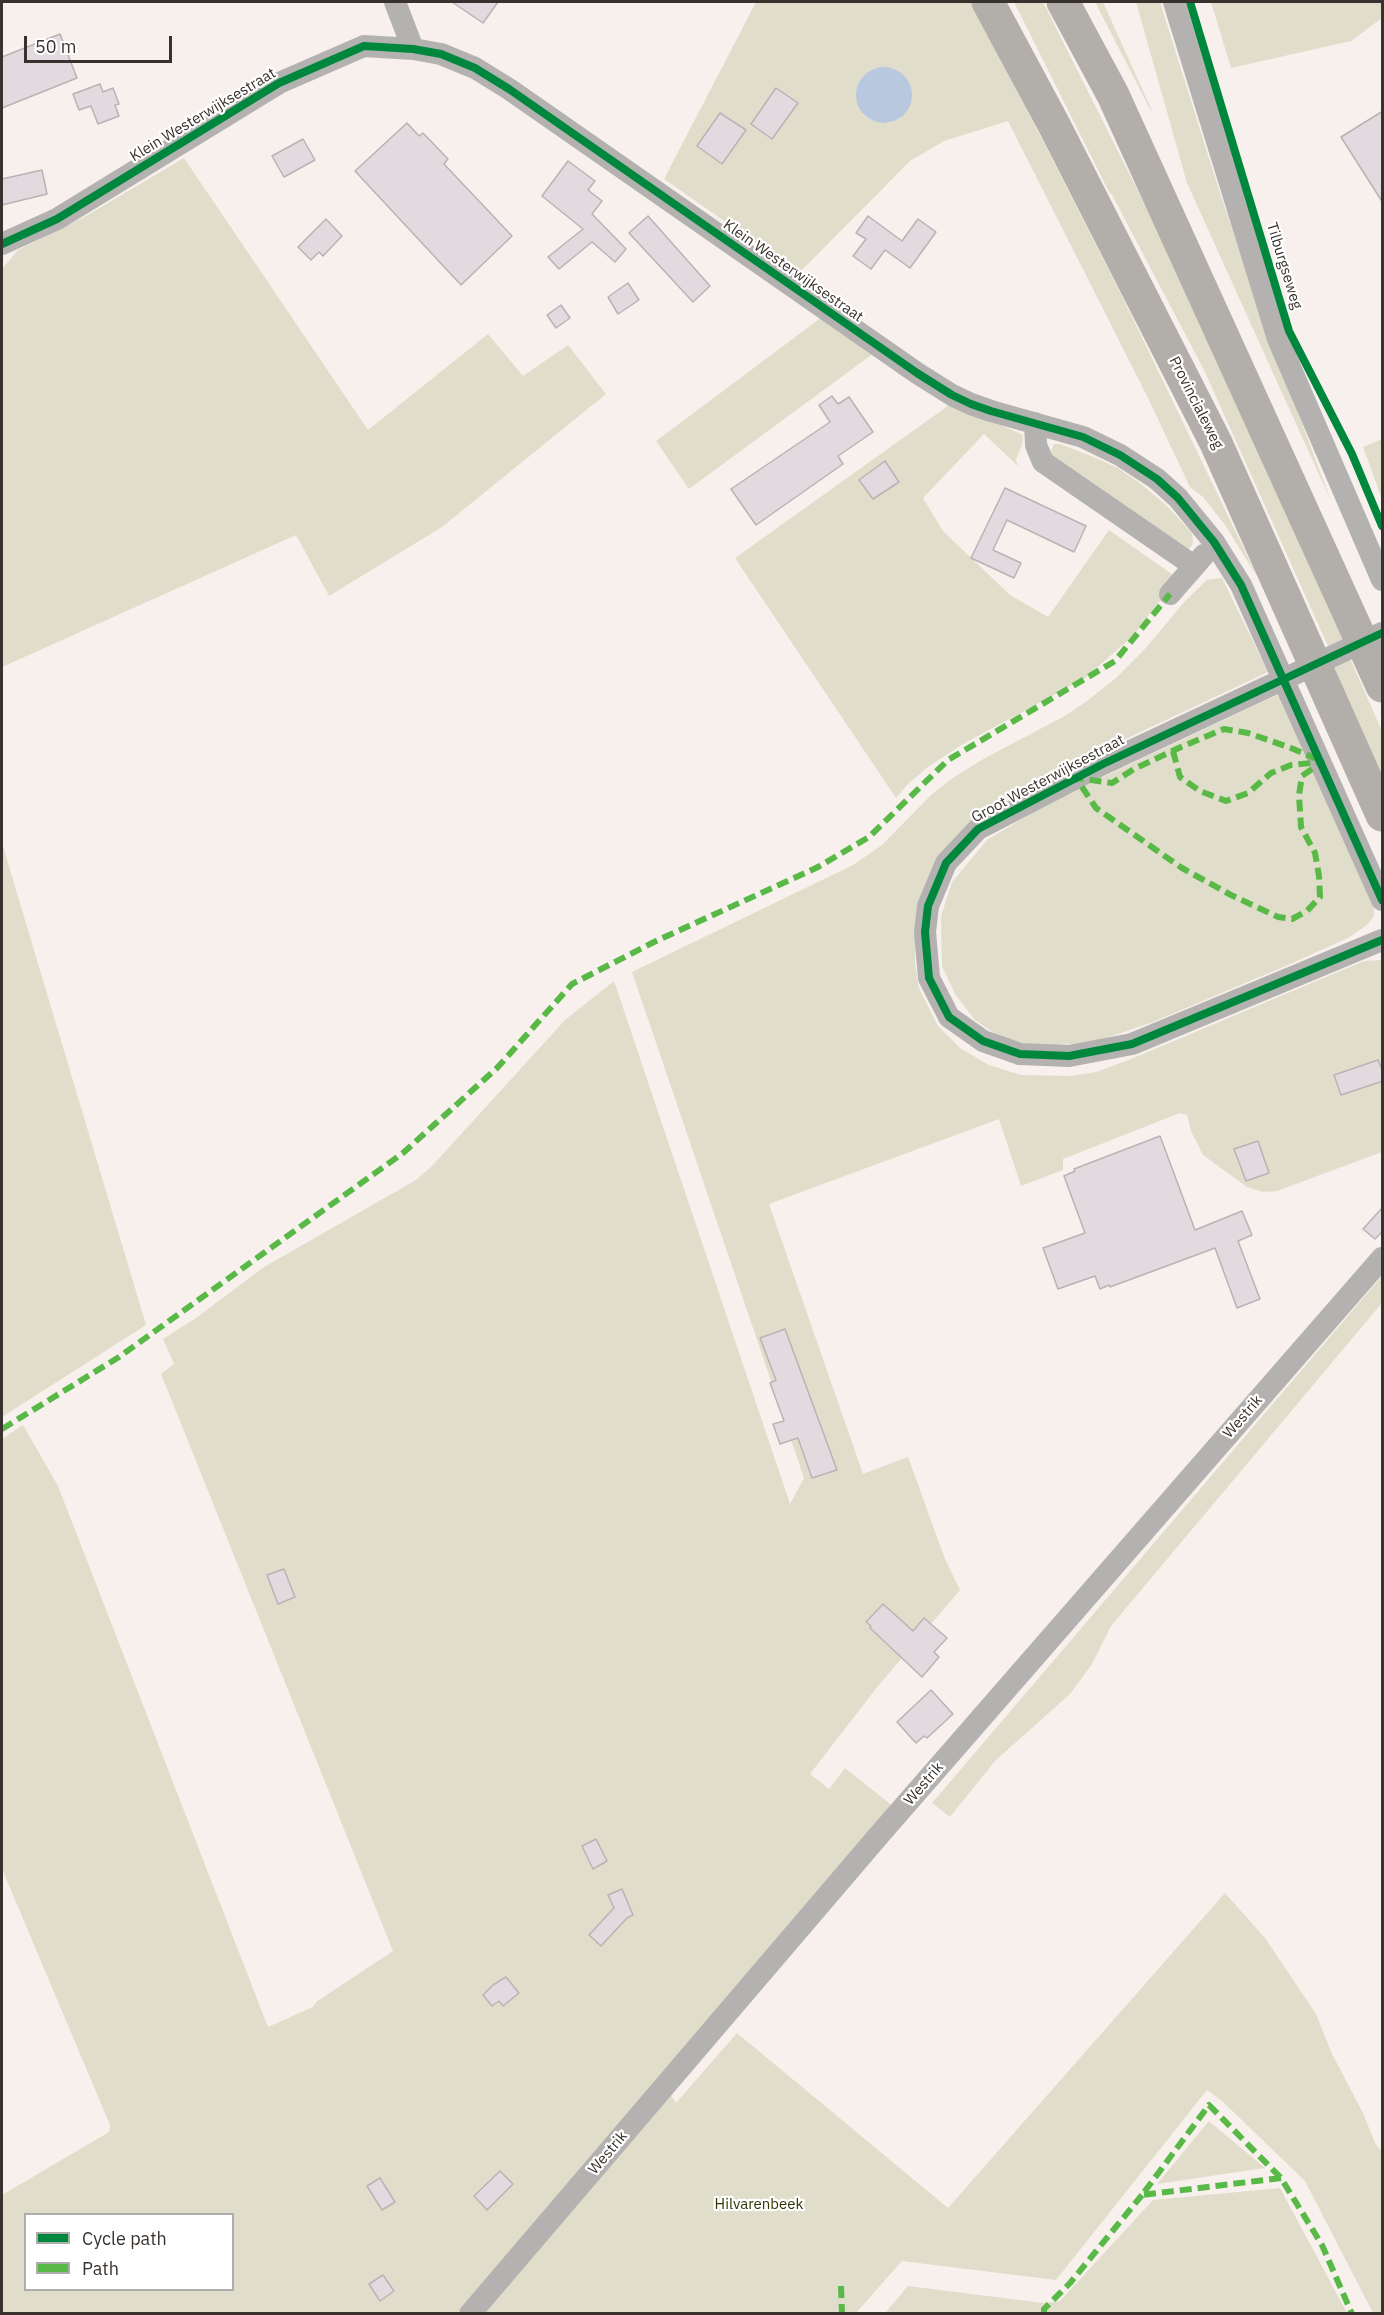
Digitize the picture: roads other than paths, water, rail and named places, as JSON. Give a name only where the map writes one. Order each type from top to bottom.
[{"type":"highway","name":"Provincialeweg","points":[[988,2],[1054,125],[1216,443],[1383,815]]},
{"type":"highway","points":[[1063,2],[1113,95],[1383,686]]},
{"type":"street","points":[[395,2],[412,49]]},
{"type":"street","name":"Tilburgseweg","points":[[1174,2],[1278,339],[1383,580]]},
{"type":"street","name":"Klein Westerwijksestraat","points":[[2,244],[57,219],[279,83],[364,46],[412,49],[449,57],[474,68],[509,89],[917,374],[971,404],[1083,437],[1120,455],[1148,473],[1178,498],[1214,542],[1241,585],[1383,900]]},
{"type":"street","points":[[1035,423],[1036,444],[1043,462],[1194,566]]},
{"type":"street","points":[[1170,594],[1214,542]]},
{"type":"street","name":"Groot Westerwijksestraat","points":[[1383,633],[1102,764],[978,829],[946,862],[928,906],[925,932],[930,978],[949,1017],[983,1041],[1020,1054],[1069,1056],[1132,1044],[1383,940]]},
{"type":"street","name":"Westrik","points":[[470,2313],[842,1878],[1383,1258]]},
{"type":"water","points":[[884,67],[895,69],[904,75],[910,84],[912,95],[910,106],[904,115],[895,121],[884,123],[873,121],[864,115],[858,106],[856,95],[858,84],[864,75],[873,69]]},
{"type":"park label","name":"Hilvarenbeek","points":[[759,2205]]}]
